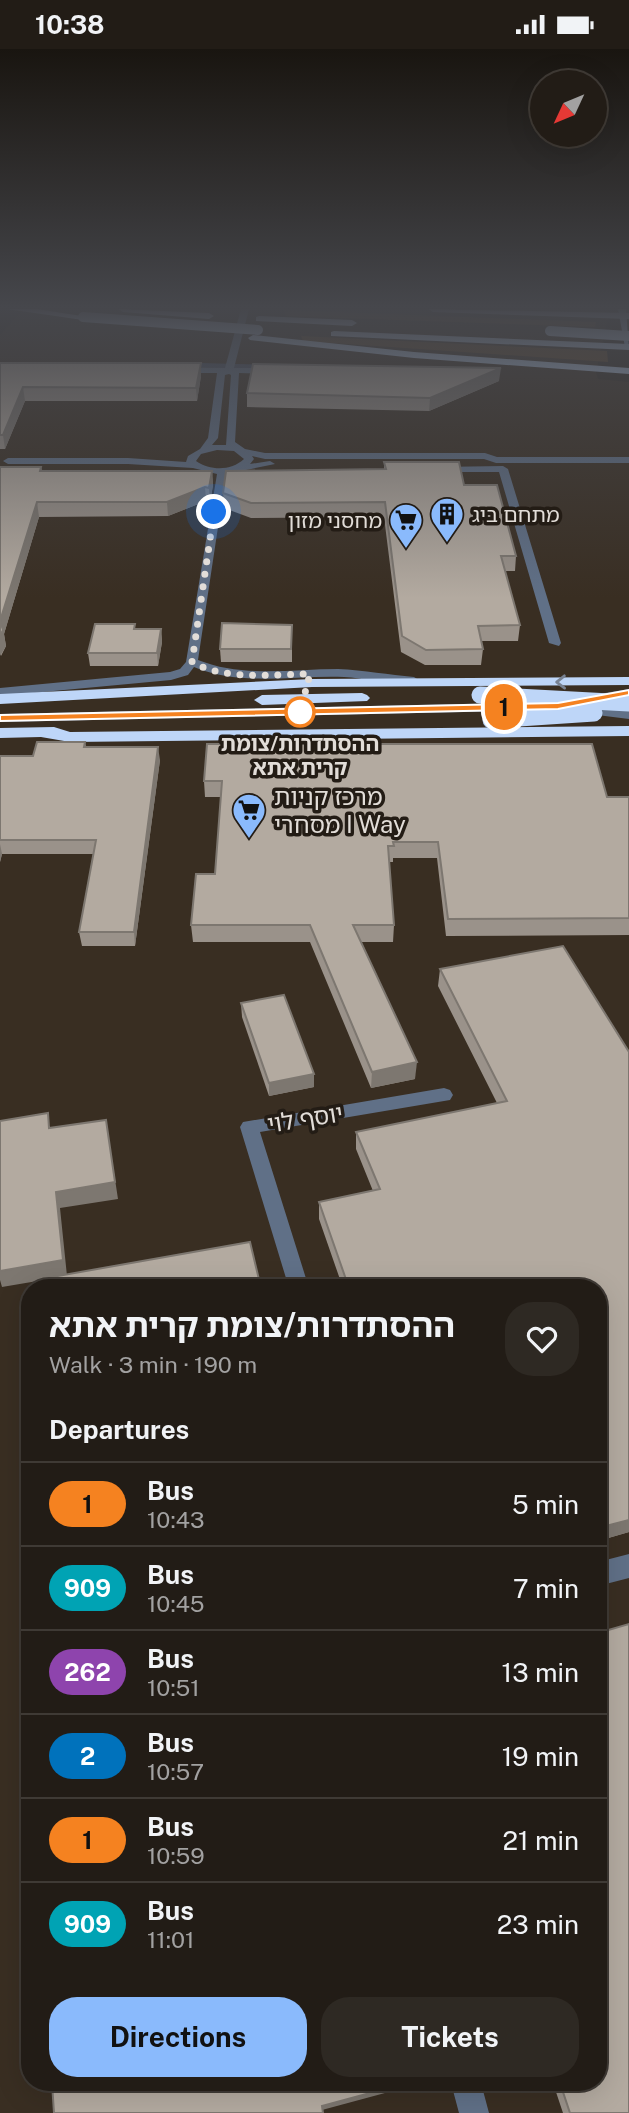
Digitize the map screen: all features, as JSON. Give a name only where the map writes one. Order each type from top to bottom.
[{"type":"highway","points":[[0,699],[312,683],[629,681]]},
{"type":"highway","points":[[0,706],[480,695],[629,703]]},
{"type":"highway","points":[[0,733],[629,714]]},
{"type":"highway","points":[[40,732],[70,737],[629,731]]},
{"type":"street","points":[[193,465],[191,458],[212,439],[217,405]]},
{"type":"street","points":[[233,405],[230,443],[249,459],[238,468]]},
{"type":"street","points":[[128,461],[201,451],[241,451],[274,456],[485,456],[496,460],[629,460]]},
{"type":"street","points":[[3,461],[128,461],[193,465],[205,470],[222,471],[252,465],[402,465],[488,463],[496,460]]},
{"type":"street","points":[[252,465],[267,471],[281,471]]},
{"type":"street","points":[[420,470],[503,470],[555,643]]},
{"type":"street","points":[[0,692],[171,676],[184,671],[192,662],[222,471]]},
{"type":"street","points":[[192,662],[212,670],[237,674],[342,673],[438,684]]},
{"type":"street","points":[[558,706],[629,693]]},
{"type":"street","points":[[0,718],[558,706],[629,714]]},
{"type":"street","name":"יוסף לוי","points":[[296,1279],[249,1126],[444,1095]]},
{"type":"street","points":[[607,1572],[629,1566]]},
{"type":"street","points":[[469,2091],[474,2113]]},
{"type":"shaded area","points":[[0,405],[629,405],[629,2113],[0,2113]]},
{"type":"building","points":[[0,405],[15,405],[3,435],[0,435]]},
{"type":"building","name":"מתחם ביג","points":[[384,462],[459,462],[464,485],[497,485],[516,556],[501,556],[520,625],[478,626],[483,649],[426,650],[402,636],[385,502],[251,503],[223,493],[226,471],[386,469]]},
{"type":"building","points":[[0,467],[41,467],[40,471],[212,471],[209,488],[205,487],[167,502],[37,502],[0,621]]},
{"type":"building","points":[[222,623],[292,625],[291,649],[220,649]]},
{"type":"building","points":[[95,624],[135,624],[134,629],[161,629],[157,653],[88,653]]},
{"type":"building","points":[[37,742],[85,742],[84,747],[158,747],[134,932],[79,932],[96,840],[0,840],[0,756],[33,756]]},
{"type":"building","points":[[207,744],[592,744],[607,797],[629,797],[629,918],[448,919],[438,842],[393,842],[394,846],[388,846],[394,925],[353,925],[417,1062],[372,1072],[310,925],[191,925],[196,874],[215,874],[222,781],[204,781]]},
{"type":"building","points":[[563,946],[629,1052],[629,1520],[607,1526],[607,1279],[346,1279],[319,1202],[380,1189],[356,1132],[507,1101],[440,969]]},
{"type":"building","points":[[284,995],[314,1074],[269,1083],[241,1003]]},
{"type":"building","points":[[48,1113],[49,1128],[106,1120],[115,1182],[56,1192],[63,1260],[0,1271],[0,1121]]},
{"type":"building","points":[[250,1242],[259,1279],[52,1279]]},
{"type":"building","points":[[629,1624],[629,2113],[570,2113],[563,2091],[607,2091],[607,1630]]},
{"type":"building","points":[[53,2091],[377,2091],[322,2106],[323,2113],[54,2113]]},
{"type":"bus line","name":"1","points":[[0,718],[558,706],[629,693]]},
{"type":"place","name":"מתחם ביג","points":[[447,544]]},
{"type":"place","name":"מחסני מזון","points":[[406,550]]},
{"type":"place","name":"ההסתדרות/צומת קרית אתא","points":[[300,712]]},
{"type":"place","name":"מרכז קניות מסחרי I Way","points":[[249,840]]},
{"type":"route","points":[[214,512],[192,662],[204,668],[237,674],[310,674],[300,712]]}]
